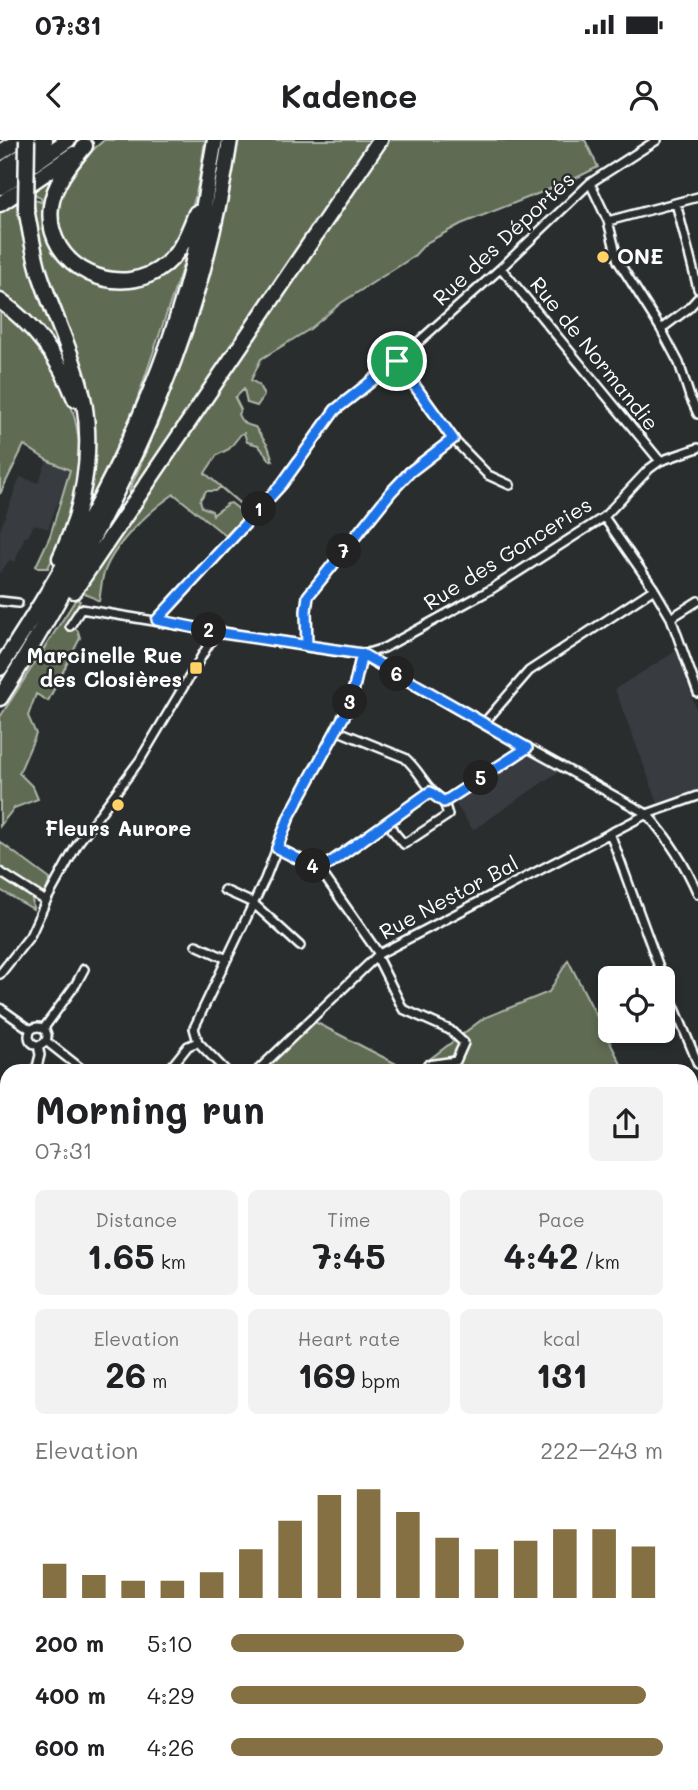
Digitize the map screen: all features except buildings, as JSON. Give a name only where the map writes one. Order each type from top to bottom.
[{"type":"highway","points":[[0,153],[19,140]]},
{"type":"highway","points":[[27,140],[26,208],[39,271],[73,364],[84,401],[88,432],[85,480],[79,507],[55,568],[50,592]]},
{"type":"highway","points":[[0,171],[45,140]]},
{"type":"highway","points":[[0,187],[68,140]]},
{"type":"highway","points":[[0,668],[50,592],[83,533],[124,451],[159,367],[191,267],[206,200],[215,140]]},
{"type":"highway","points":[[0,698],[41,633],[119,491],[171,373],[209,252],[230,140]]},
{"type":"highway","points":[[41,633],[52,626],[103,546],[380,140]]},
{"type":"highway","points":[[89,143],[58,183],[51,204],[50,218],[57,243],[63,253],[81,270],[104,280],[137,280],[156,272],[167,263],[188,235],[207,186]]},
{"type":"highway","points":[[0,204],[89,143]]},
{"type":"highway","points":[[0,301],[30,324],[57,359],[76,401],[86,444]]},
{"type":"street","name":"Rue des Déportés","points":[[157,620],[282,484],[335,410],[397,361],[501,268],[590,183],[657,140]]},
{"type":"street","points":[[590,183],[608,222],[618,261],[679,363],[698,414]]},
{"type":"street","points":[[608,222],[698,197]]},
{"type":"street","points":[[676,203],[698,289]]},
{"type":"street","name":"Rue de Normandie","points":[[501,268],[660,461]]},
{"type":"street","points":[[661,329],[698,298]]},
{"type":"street","points":[[397,361],[453,439],[488,475],[510,485]]},
{"type":"street","points":[[307,646],[308,596],[391,492],[410,472],[453,439]]},
{"type":"street","name":"Rue des Gonceries","points":[[362,654],[384,648],[490,590],[604,517],[649,469],[660,461],[698,447]]},
{"type":"street","points":[[604,517],[671,618],[698,694]]},
{"type":"street","points":[[484,723],[529,671],[654,589]]},
{"type":"street","points":[[0,601],[18,603]]},
{"type":"street","points":[[671,618],[698,601]]},
{"type":"street","points":[[70,626],[81,609],[362,654],[647,814],[685,864],[698,894]]},
{"type":"street","points":[[0,974],[30,936],[78,844],[140,760],[216,632]]},
{"type":"street","points":[[219,1064],[198,1042],[194,1028],[253,903],[289,817],[350,705],[362,654]]},
{"type":"street","points":[[337,730],[405,758],[414,765],[430,792],[444,802],[448,815],[404,844],[393,831],[389,821]]},
{"type":"street","points":[[444,802],[527,748]]},
{"type":"street","points":[[320,870],[430,792]]},
{"type":"street","name":"Rue Nestor Bal","points":[[264,1064],[378,956],[647,814],[698,796]]},
{"type":"street","points":[[610,833],[658,966]]},
{"type":"street","points":[[277,848],[320,870],[378,956],[402,1009],[450,1030],[464,1043],[456,1061],[434,1064]]},
{"type":"street","points":[[0,872],[46,901]]},
{"type":"street","points":[[224,890],[253,903],[300,946]]},
{"type":"street","points":[[196,945],[227,959]]},
{"type":"street","points":[[44,1028],[84,969]]},
{"type":"street","points":[[0,1008],[31,1030]]},
{"type":"street","points":[[675,1008],[698,1064]]},
{"type":"street","points":[[31,1030],[38,1026],[44,1028]]},
{"type":"street","points":[[38,1064],[42,1043],[47,1036],[44,1028]]},
{"type":"street","points":[[31,1030],[30,1039],[42,1043],[74,1064]]},
{"type":"street","points":[[173,1064],[188,1046],[198,1042]]},
{"type":"shaded area","points":[[47,460],[70,470],[48,529],[34,524],[28,537],[25,536],[15,562],[9,560],[0,574],[0,530],[20,477],[38,483]]},
{"type":"shaded area","points":[[676,651],[698,714],[698,789],[658,803],[615,689]]},
{"type":"shaded area","points":[[526,752],[558,772],[473,830],[451,797]]},
{"type":"green space","points":[[104,140],[205,140],[196,193],[183,231],[158,262],[137,271],[115,273],[94,268],[76,257],[63,240],[57,219],[61,194],[69,178]]},
{"type":"green space","points":[[236,140],[373,140],[133,498],[129,491],[165,406],[210,276],[230,186]]},
{"type":"green space","points":[[389,140],[585,140],[598,167],[570,181],[461,224],[426,243],[413,257],[341,303],[310,329],[261,359],[251,380],[259,385],[264,396],[257,406],[247,403],[244,389],[235,398],[241,410],[239,417],[255,427],[268,446],[273,461],[258,445],[247,442],[244,433],[241,434],[229,449],[217,455],[205,473],[245,508],[220,487],[216,491],[206,491],[200,500],[202,507],[212,511],[213,515],[231,503],[244,517],[226,536],[174,494],[154,509],[116,551],[104,573],[99,601],[83,592]]},
{"type":"green space","points":[[58,174],[54,245],[122,286],[191,242],[134,409],[93,498],[88,494],[93,446],[40,258],[31,198],[43,203],[40,197],[31,192]]},
{"type":"green space","points":[[17,202],[31,266],[69,370],[0,296],[0,213]]},
{"type":"green space","points":[[0,310],[19,323],[49,359],[70,402],[76,425],[79,471],[75,496],[64,533],[48,568],[36,566],[50,536],[70,470],[47,460],[24,445],[0,494]]},
{"type":"green space","points":[[76,599],[80,601],[69,621],[78,631],[80,638],[48,701],[36,694],[28,716],[36,734],[19,773],[33,787],[38,799],[14,808],[0,826],[0,717]]},
{"type":"green space","points":[[0,842],[50,879],[44,897],[0,870]]},
{"type":"green space","points":[[0,875],[32,895],[33,909],[0,890]]},
{"type":"green space","points":[[568,960],[598,1019],[598,1043],[610,1043],[621,1064],[423,1064],[484,1018],[549,992]]},
{"type":"green space","points":[[315,1022],[396,1064],[268,1064]]},
{"type":"place","name":"ONE","points":[[603,257]]},
{"type":"place","name":"Marcinelle Rue des Closières","points":[[196,668]]},
{"type":"place","name":"Fleurs Aurore","points":[[118,805]]},
{"type":"route","points":[[397,361],[335,410],[282,484],[157,620],[216,632],[362,654],[350,705],[289,817],[277,848],[320,870],[430,792],[444,802],[527,748],[362,654],[307,646],[306,611],[308,596],[391,492],[410,472],[453,439],[397,361]]}]
